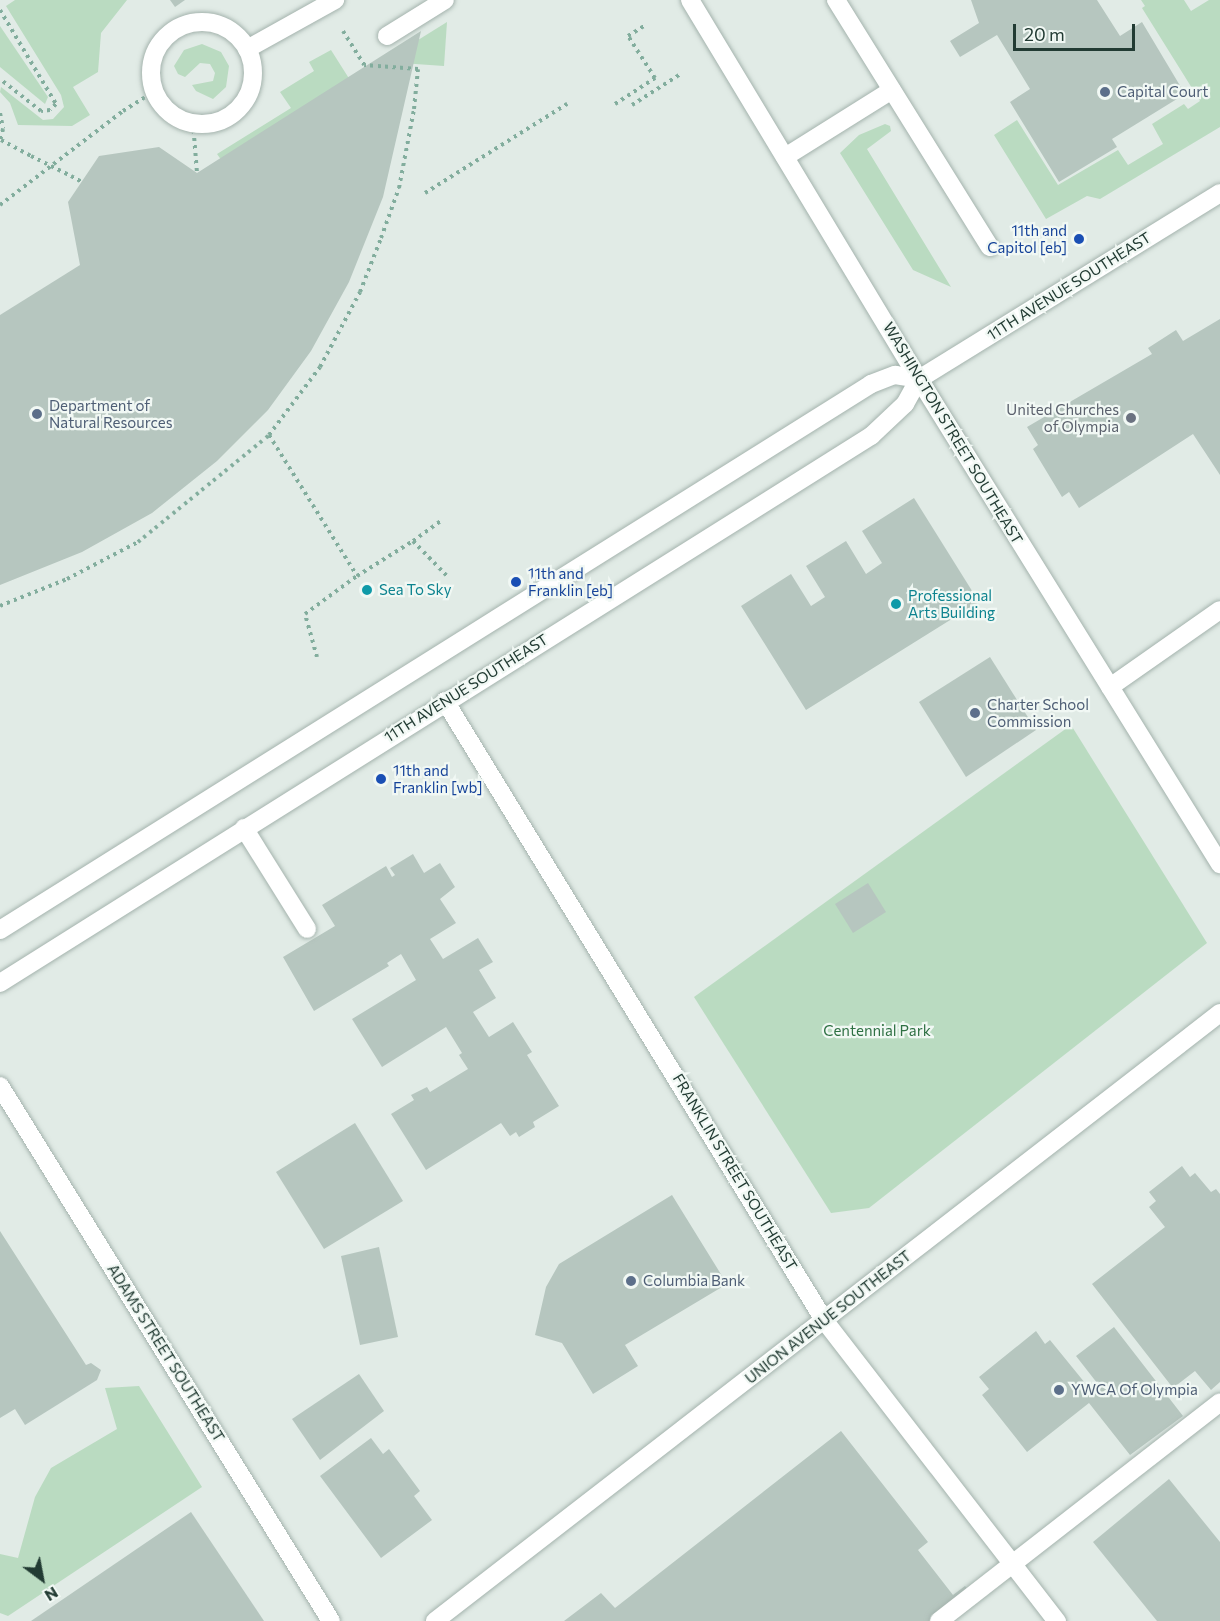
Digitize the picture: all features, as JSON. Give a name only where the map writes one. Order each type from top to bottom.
[{"type":"street","points":[[387,36],[445,0]]},
{"type":"street","name":"WASHINGTON STREET SOUTHEAST","points":[[690,0],[919,379],[1220,864]]},
{"type":"street","points":[[836,0],[990,247]]},
{"type":"street","points":[[247,48],[330,2]]},
{"type":"street","points":[[190,23],[223,26],[247,48],[252,65],[247,98],[236,111],[221,120],[193,123],[172,115],[154,92],[150,71],[153,54],[174,29],[190,23]]},
{"type":"street","points":[[785,157],[892,90]]},
{"type":"street","name":"11TH AVENUE SOUTHEAST","points":[[0,983],[445,701],[871,436],[905,404],[919,379],[1220,193]]},
{"type":"street","points":[[0,930],[871,384],[895,375],[919,379]]},
{"type":"street","points":[[1110,687],[1220,610]]},
{"type":"street","name":"FRANKLIN STREET SOUTHEAST","points":[[445,701],[824,1320],[1057,1621]]},
{"type":"street","points":[[244,828],[307,929]]},
{"type":"street","name":"UNION AVENUE SOUTHEAST","points":[[435,1621],[1220,1012]]},
{"type":"street","name":"ADAMS STREET SOUTHEAST","points":[[0,1086],[331,1621]]},
{"type":"street","points":[[939,1621],[1220,1402]]},
{"type":"path","points":[[0,606],[67,579],[138,542],[269,435],[340,333],[360,292],[399,188],[418,69],[364,65],[330,2]]},
{"type":"path","points":[[0,10],[56,104],[50,110],[41,111],[0,79]]},
{"type":"path","points":[[615,104],[656,78],[628,36],[647,24]]},
{"type":"path","points":[[632,105],[679,75]]},
{"type":"path","points":[[0,205],[123,111],[154,92]]},
{"type":"path","points":[[425,193],[567,105]]},
{"type":"path","points":[[0,112],[3,129],[0,141],[82,182]]},
{"type":"path","points":[[193,123],[197,173]]},
{"type":"path","points":[[269,435],[357,576]]},
{"type":"path","points":[[317,657],[305,614],[357,576],[441,521]]},
{"type":"path","points":[[413,541],[447,576]]},
{"type":"green space","points":[[15,0],[127,0],[101,33],[98,72],[73,87],[90,115],[72,126],[18,125],[10,103],[0,92],[1,87],[43,120],[53,119],[64,107],[61,95],[6,6]]},
{"type":"green space","points":[[1141,0],[1184,0],[1191,11],[1209,0],[1220,0],[1220,127],[1100,199],[1087,196],[1046,219],[994,135],[1017,120],[1058,185],[1118,150],[1128,165],[1163,144],[1152,124],[1184,104],[1188,109],[1200,101],[1142,8],[1145,6]]},
{"type":"green space","points":[[447,22],[444,66],[401,63],[394,55]]},
{"type":"green space","points":[[0,26],[48,97],[45,104],[0,67]]},
{"type":"green space","points":[[202,44],[221,52],[229,66],[226,87],[213,99],[196,91],[192,85],[213,81],[215,73],[210,64],[200,63],[185,77],[178,74],[174,66],[184,50]]},
{"type":"green space","points":[[331,50],[350,80],[222,161],[217,154],[291,108],[280,92],[314,71],[309,62]]},
{"type":"green space","points":[[885,124],[890,126],[891,131],[867,149],[951,287],[913,270],[840,153],[859,135]]},
{"type":"green space","name":"Centennial Park","points":[[1071,725],[1207,943],[869,1208],[831,1213],[694,997]]},
{"type":"green space","points":[[139,1386],[202,1487],[8,1616],[0,1613],[0,1554],[18,1558],[35,1497],[51,1468],[117,1429],[105,1388]]},
{"type":"building","points":[[170,0],[185,0],[175,7]]},
{"type":"building","name":"Capital Court","points":[[971,0],[1097,0],[1120,36],[1142,22],[1185,94],[1112,139],[1117,147],[1059,182],[1010,102],[1030,89],[997,35],[960,57],[950,41],[979,23]]},
{"type":"building","points":[[421,31],[383,197],[349,282],[311,351],[268,410],[217,461],[152,513],[82,552],[0,585],[0,315],[80,265],[68,202],[99,156],[159,147],[197,173]]},
{"type":"building","name":"United Churches of Olympia","points":[[1220,319],[1220,475],[1193,434],[1079,508],[1069,492],[1062,497],[1033,449],[1038,445],[1027,427],[1152,354],[1148,348],[1176,330],[1183,341]]},
{"type":"building","name":"Professional Arts Building","points":[[914,498],[979,602],[806,710],[741,606],[791,574],[811,606],[825,597],[806,566],[846,541],[866,574],[882,563],[862,531]]},
{"type":"building","name":"Charter School Commission","points":[[990,657],[1036,730],[966,777],[919,702]]},
{"type":"building","points":[[413,854],[424,873],[440,863],[455,887],[440,899],[456,923],[430,939],[443,959],[478,938],[493,962],[479,970],[496,998],[473,1012],[489,1037],[513,1022],[532,1052],[527,1055],[559,1106],[533,1122],[535,1127],[519,1137],[516,1132],[510,1136],[501,1123],[426,1170],[391,1114],[414,1100],[411,1095],[427,1087],[430,1092],[468,1069],[459,1055],[462,1053],[446,1027],[382,1067],[352,1019],[416,980],[401,954],[387,963],[389,966],[314,1011],[283,957],[335,926],[322,905],[386,866],[392,877],[395,875],[390,868]]},
{"type":"building","points":[[868,883],[886,912],[853,933],[835,904]]},
{"type":"building","points":[[355,1123],[403,1201],[324,1249],[276,1172]]},
{"type":"building","points":[[1182,1166],[1190,1177],[1195,1173],[1211,1192],[1216,1189],[1220,1194],[1220,1382],[1211,1390],[1195,1371],[1173,1388],[1092,1284],[1165,1227],[1149,1207],[1156,1201],[1149,1192]]},
{"type":"building","points":[[672,1195],[727,1284],[625,1345],[638,1366],[593,1394],[562,1343],[535,1335],[546,1287],[559,1264]]},
{"type":"building","points":[[0,1231],[86,1365],[91,1363],[101,1370],[97,1380],[25,1425],[15,1409],[0,1418]]},
{"type":"building","points":[[379,1247],[398,1337],[360,1345],[341,1256]]},
{"type":"building","points":[[1114,1327],[1183,1416],[1130,1455],[1089,1403],[1027,1452],[982,1395],[989,1389],[979,1377],[1036,1331],[1045,1344],[1050,1340],[1094,1394],[1101,1388],[1076,1356]]},
{"type":"building","points":[[359,1374],[384,1411],[320,1460],[292,1419]]},
{"type":"building","points":[[841,1431],[928,1542],[918,1550],[953,1595],[965,1586],[972,1594],[930,1621],[564,1621],[601,1593],[615,1608]]},
{"type":"building","points":[[371,1438],[383,1454],[389,1449],[420,1491],[414,1496],[432,1520],[381,1558],[320,1476]]},
{"type":"building","points":[[1169,1479],[1220,1542],[1220,1621],[1157,1621],[1093,1542]]},
{"type":"building","points":[[191,1512],[264,1621],[31,1621]]},
{"type":"place","name":"Capital Court","points":[[1105,92]]},
{"type":"place","name":"11th and Capitol [eb]","points":[[1079,239]]},
{"type":"place","name":"Department of Natural Resources","points":[[37,414]]},
{"type":"place","name":"United Churches of Olympia","points":[[1131,418]]},
{"type":"place","name":"11th and Franklin [eb]","points":[[516,582]]},
{"type":"place","name":"Sea To Sky","points":[[367,590]]},
{"type":"place","name":"Professional Arts Building","points":[[896,604]]},
{"type":"place","name":"Charter School Commission","points":[[975,713]]},
{"type":"place","name":"11th and Franklin [wb]","points":[[381,779]]},
{"type":"place","name":"Columbia Bank","points":[[631,1281]]},
{"type":"place","name":"YWCA Of Olympia","points":[[1059,1390]]}]
